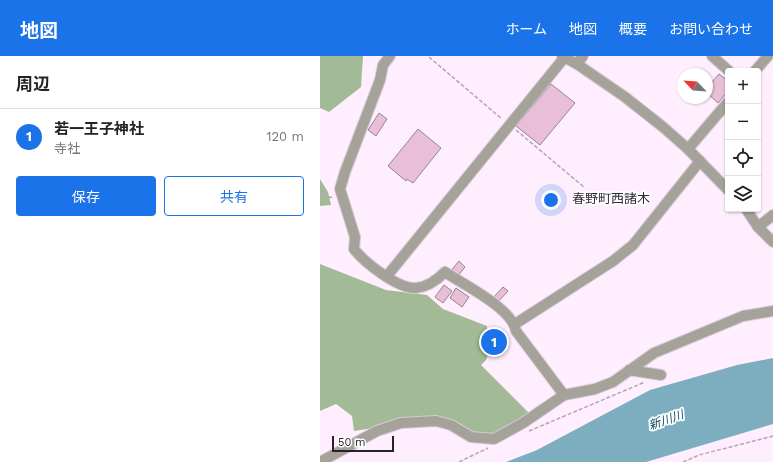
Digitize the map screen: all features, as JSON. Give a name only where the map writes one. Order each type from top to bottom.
[{"type":"street","points":[[390,56],[383,65],[380,80],[340,189],[355,237],[354,249],[361,258],[402,286],[416,288],[433,283],[445,272],[492,303],[515,324],[516,331],[564,395]]},
{"type":"street","points":[[712,56],[726,68]]},
{"type":"street","points":[[758,68],[768,56]]},
{"type":"street","points":[[387,276],[511,126],[563,57],[580,60],[663,127],[688,149],[725,187]]},
{"type":"street","points":[[688,149],[726,104]]},
{"type":"street","points":[[515,324],[607,265],[633,245],[700,162]]},
{"type":"street","points":[[748,212],[758,227],[773,242]]},
{"type":"street","points":[[758,227],[773,215]]},
{"type":"street","points":[[320,462],[377,431],[401,423],[436,421],[451,425],[470,437],[494,439],[523,423],[564,395],[595,389],[613,382],[654,353],[743,316],[773,310]]},
{"type":"street","points":[[629,370],[661,375]]},
{"type":"path","points":[[429,57],[585,188]]},
{"type":"path","points":[[320,191],[326,198],[342,194]]},
{"type":"path","points":[[523,433],[647,381]]},
{"type":"path","points":[[683,462],[713,451],[773,436]]},
{"type":"path","points":[[459,462],[489,448]]},
{"type":"green space","points":[[320,56],[363,56],[361,87],[329,112],[320,108]]},
{"type":"green space","points":[[320,179],[328,192],[331,205],[320,206]]},
{"type":"green space","points":[[320,264],[386,290],[427,295],[443,309],[487,326],[487,342],[491,346],[486,360],[481,365],[530,414],[494,437],[471,435],[425,420],[354,431],[352,416],[336,404],[320,411]]},
{"type":"water","name":"新川川","points":[[773,358],[773,424],[646,462],[506,462],[537,450],[650,390],[737,365]]},
{"type":"building","points":[[719,74],[725,79],[725,95],[718,103],[713,98],[713,81]]},
{"type":"building","points":[[551,84],[575,103],[540,145],[516,126]]},
{"type":"building","points":[[379,113],[387,119],[376,136],[368,130]]},
{"type":"building","points":[[418,129],[441,148],[413,183],[407,179],[406,181],[388,166]]},
{"type":"building","points":[[459,261],[465,267],[457,277],[450,272]]},
{"type":"building","points":[[444,285],[452,291],[443,303],[435,297]]},
{"type":"building","points":[[503,287],[508,291],[497,303],[492,299]]},
{"type":"building","points":[[456,288],[469,297],[462,307],[450,298]]},
{"type":"place","name":"若一王子神社","points":[[494,342]]},
{"type":"district","name":"春野町西諸木","points":[[611,198]]}]
